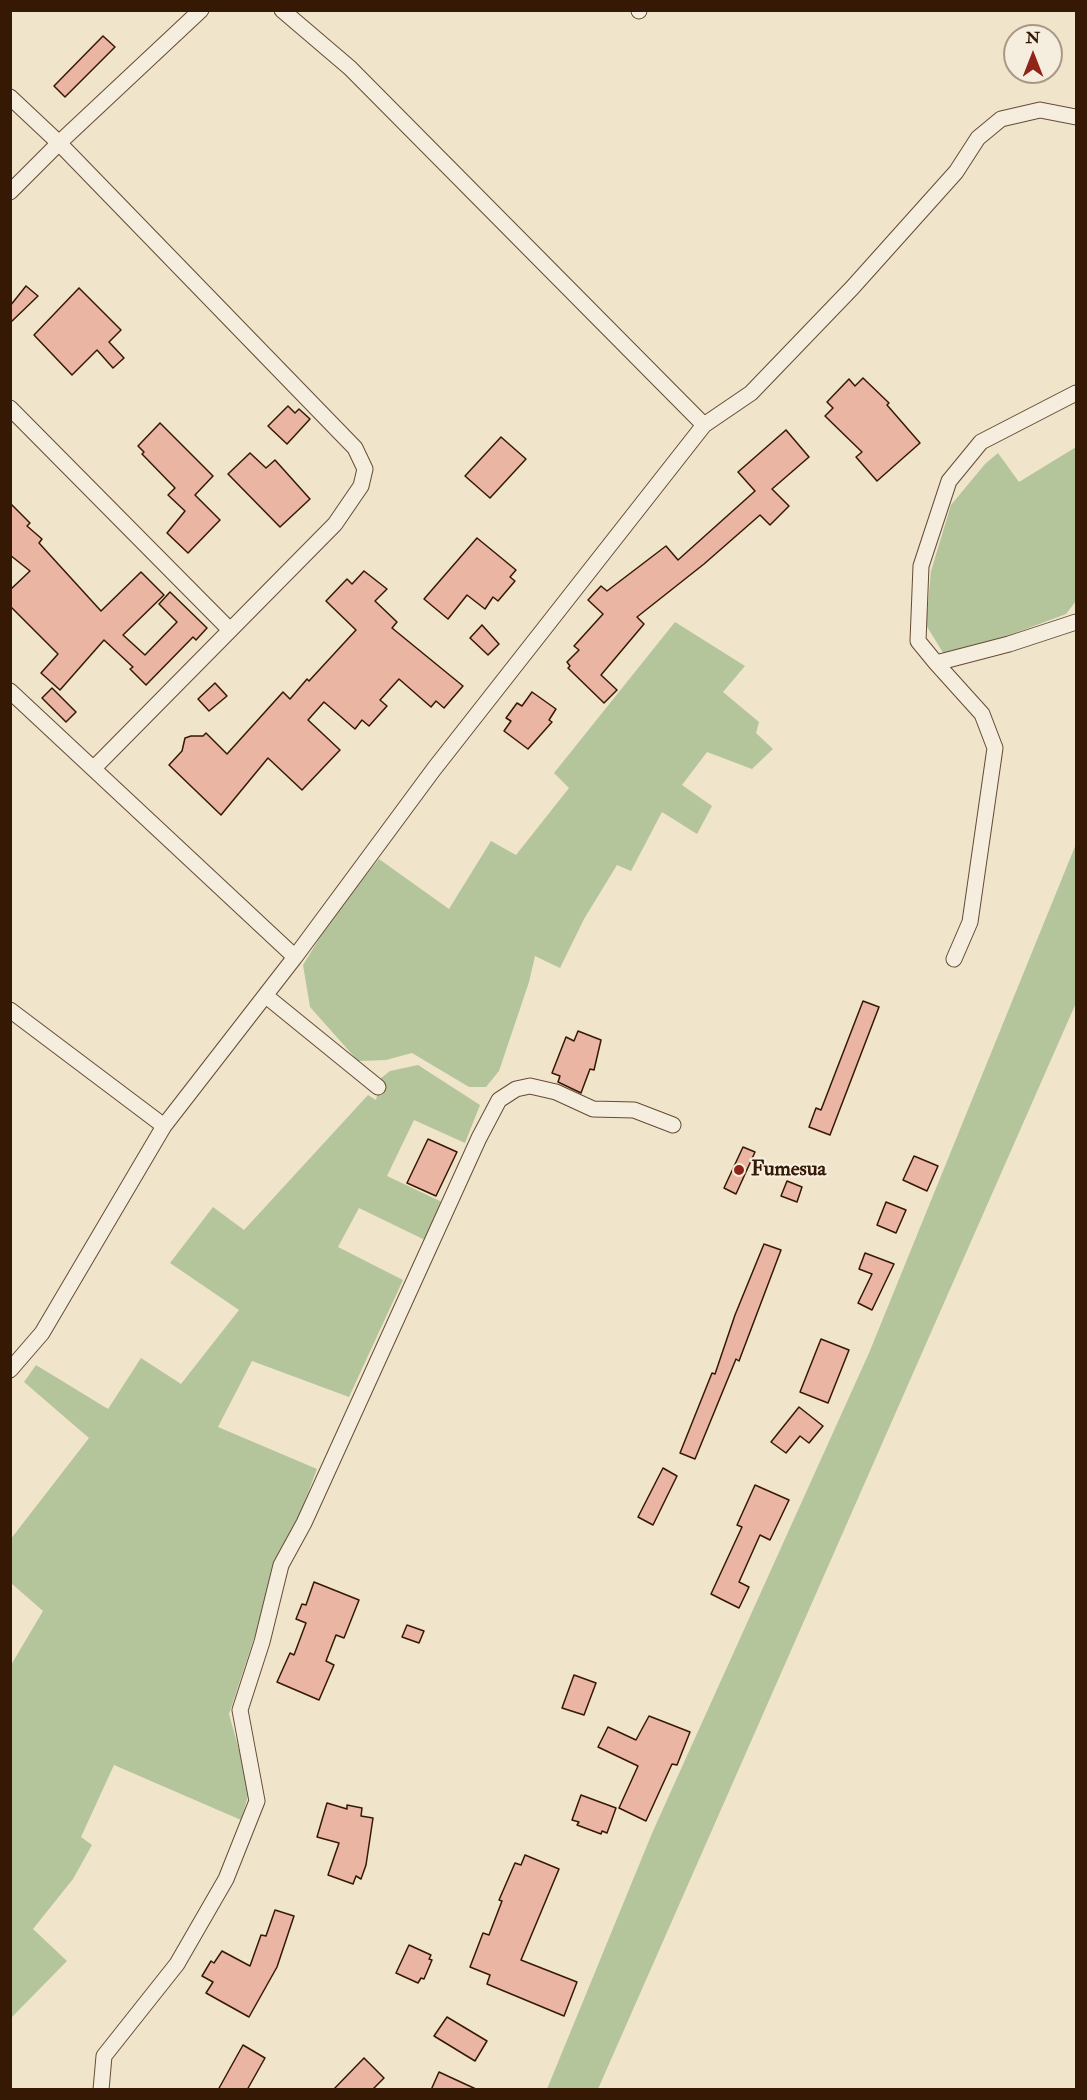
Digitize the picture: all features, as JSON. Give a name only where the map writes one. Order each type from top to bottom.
[{"type":"street","points":[[10,192],[201,10]]},
{"type":"street","points":[[282,10],[350,68],[704,425]]},
{"type":"street","points":[[10,97],[59,143],[355,448],[365,470],[361,486],[335,524],[229,628],[94,768]]},
{"type":"street","points":[[10,1370],[42,1333],[164,1126],[266,996],[434,769],[704,425],[759,385],[852,288],[956,172],[978,138],[1001,118],[1040,111],[1077,117]]},
{"type":"street","points":[[954,959],[970,922],[995,748],[982,714],[918,641],[921,566],[949,481],[981,442],[1077,393]]},
{"type":"street","points":[[10,408],[229,628]]},
{"type":"street","points":[[936,663],[1009,644],[1077,622]]},
{"type":"street","points":[[10,691],[295,957]]},
{"type":"street","points":[[266,996],[378,1087]]},
{"type":"street","points":[[10,1010],[164,1126]]},
{"type":"street","points":[[101,2090],[104,2056],[177,1964],[226,1879],[257,1801],[240,1710],[262,1642],[280,1565],[304,1522],[474,1149],[499,1100],[516,1089],[530,1086],[556,1092],[593,1109],[633,1110],[673,1125]]},
{"type":"green space","points":[[1076,447],[1076,601],[1066,614],[994,641],[945,656],[926,625],[931,571],[951,505],[985,464],[998,453],[1019,482]]},
{"type":"green space","points":[[675,622],[745,666],[723,692],[759,722],[756,733],[773,749],[752,769],[707,752],[682,785],[712,806],[697,834],[662,812],[631,871],[617,865],[584,919],[560,968],[535,956],[529,982],[499,1071],[486,1087],[469,1087],[412,1053],[386,1060],[358,1061],[310,1007],[303,965],[335,913],[379,859],[449,909],[491,841],[516,855],[569,788],[554,773]]},
{"type":"green space","points":[[1076,844],[1076,1003],[598,2089],[547,2089],[653,1831],[869,1353]]},
{"type":"green space","points":[[418,1065],[480,1105],[465,1143],[414,1120],[387,1176],[442,1202],[425,1240],[359,1208],[338,1247],[403,1280],[349,1397],[252,1361],[218,1427],[317,1469],[262,1614],[229,1714],[250,1789],[241,1820],[114,1765],[81,1837],[92,1845],[73,1879],[33,1929],[67,1961],[11,2018],[11,1665],[43,1611],[11,1583],[10,1540],[89,1438],[24,1382],[36,1365],[108,1409],[141,1358],[181,1384],[239,1310],[170,1263],[213,1207],[244,1230],[368,1095],[376,1100],[381,1078],[390,1071]]},
{"type":"building","points":[[103,36],[115,47],[65,97],[54,86]]},
{"type":"building","points":[[26,286],[38,296],[10,323],[10,306]]},
{"type":"building","points":[[79,288],[121,330],[109,342],[124,358],[113,368],[97,350],[72,375],[34,335]]},
{"type":"building","points":[[863,378],[889,403],[887,405],[920,443],[877,481],[856,457],[862,452],[825,416],[833,408],[827,402],[849,379],[855,386]]},
{"type":"building","points":[[288,406],[295,413],[299,409],[310,419],[287,444],[268,426]]},
{"type":"building","points":[[160,423],[213,476],[195,495],[220,520],[188,553],[167,533],[185,511],[168,495],[175,488],[142,454],[144,452],[138,446]]},
{"type":"building","points":[[786,430],[809,457],[772,489],[789,506],[770,525],[760,515],[704,564],[637,617],[644,624],[601,675],[617,690],[604,703],[568,668],[570,666],[567,662],[579,650],[574,646],[603,614],[588,600],[601,586],[607,591],[666,546],[678,560],[755,491],[738,472]]},
{"type":"building","points":[[501,437],[526,459],[490,498],[465,476]]},
{"type":"building","points":[[250,453],[266,468],[275,460],[310,499],[280,527],[228,474]]},
{"type":"building","points":[[10,503],[30,523],[27,526],[42,539],[39,543],[101,611],[141,572],[164,595],[123,635],[145,655],[177,622],[159,604],[170,592],[207,628],[196,640],[193,637],[146,685],[130,669],[133,667],[104,640],[60,690],[41,673],[58,654],[10,606],[10,590],[30,571],[10,555]]},
{"type":"building","points":[[477,538],[516,570],[510,577],[515,581],[498,601],[493,597],[485,609],[467,595],[448,619],[424,599]]},
{"type":"building","points":[[364,571],[387,589],[375,601],[397,622],[392,628],[463,686],[444,708],[436,701],[431,707],[399,679],[380,700],[387,706],[369,726],[362,720],[355,729],[324,702],[308,720],[340,750],[302,790],[268,758],[221,815],[169,765],[182,751],[185,738],[203,736],[206,733],[227,754],[283,692],[290,699],[307,679],[309,681],[356,630],[326,601],[347,579],[352,584]]},
{"type":"building","points":[[482,625],[499,644],[488,655],[470,638]]},
{"type":"building","points":[[215,683],[227,696],[209,711],[198,699]]},
{"type":"building","points":[[52,688],[76,712],[66,722],[42,698]]},
{"type":"building","points":[[532,692],[556,709],[549,720],[552,722],[528,749],[504,731],[511,721],[506,718],[517,703],[522,706]]},
{"type":"building","points":[[863,1001],[879,1007],[830,1135],[809,1127],[816,1108],[821,1110]]},
{"type":"building","points":[[578,1031],[601,1040],[594,1070],[590,1069],[581,1093],[558,1082],[560,1076],[552,1073],[566,1037],[574,1041]]},
{"type":"building","points":[[428,1139],[457,1152],[436,1196],[407,1183]]},
{"type":"building","name":"Fumesua","points":[[743,1147],[755,1152],[736,1194],[724,1188]]},
{"type":"building","points":[[914,1156],[938,1166],[927,1191],[903,1180]]},
{"type":"building","points":[[787,1181],[802,1187],[797,1202],[781,1196]]},
{"type":"building","points":[[886,1202],[906,1210],[896,1233],[877,1225]]},
{"type":"building","points":[[764,1244],[781,1250],[739,1361],[736,1359],[695,1459],[680,1453],[712,1373],[715,1374],[735,1315]]},
{"type":"building","points":[[865,1253],[894,1264],[872,1310],[858,1303],[872,1274],[859,1269]]},
{"type":"building","points":[[821,1339],[849,1350],[828,1403],[800,1392]]},
{"type":"building","points":[[799,1407],[823,1426],[809,1443],[800,1436],[786,1453],[771,1442]]},
{"type":"building","points":[[663,1468],[677,1476],[653,1525],[638,1517]]},
{"type":"building","points":[[755,1485],[789,1500],[770,1540],[760,1535],[739,1582],[749,1587],[739,1608],[711,1594],[742,1527],[737,1525]]},
{"type":"building","points":[[314,1582],[359,1600],[344,1638],[336,1635],[326,1661],[334,1665],[319,1700],[277,1682],[290,1653],[294,1655],[306,1623],[296,1619],[302,1604],[306,1605]]},
{"type":"building","points":[[407,1625],[424,1631],[419,1643],[402,1637]]},
{"type":"building","points":[[574,1675],[596,1683],[584,1715],[562,1708]]},
{"type":"building","points":[[649,1716],[690,1732],[677,1765],[672,1764],[646,1821],[619,1808],[638,1766],[598,1747],[608,1727],[636,1740]]},
{"type":"building","points":[[581,1795],[616,1808],[607,1833],[602,1831],[601,1834],[577,1825],[579,1822],[572,1820]]},
{"type":"building","points":[[327,1803],[347,1809],[347,1805],[362,1808],[361,1816],[373,1818],[366,1865],[361,1879],[356,1876],[353,1884],[328,1875],[339,1843],[317,1837]]},
{"type":"building","points":[[525,1855],[559,1869],[521,1960],[577,1982],[564,2016],[487,1984],[490,1975],[470,1967],[483,1933],[489,1935],[502,1901],[499,1900],[515,1863],[521,1865]]},
{"type":"building","points":[[275,1910],[294,1916],[277,1967],[249,2017],[206,1993],[213,1982],[202,1976],[211,1961],[214,1963],[222,1951],[250,1966],[261,1935],[266,1936]]},
{"type":"building","points":[[409,1945],[431,1955],[429,1959],[432,1960],[424,1979],[421,1978],[418,1983],[396,1973]]},
{"type":"building","points":[[447,2017],[487,2041],[475,2061],[434,2036]]},
{"type":"building","points":[[243,2045],[265,2058],[247,2090],[218,2090]]},
{"type":"building","points":[[364,2058],[384,2078],[372,2090],[333,2090]]},
{"type":"building","points":[[439,2072],[478,2090],[431,2090]]},
{"type":"place","name":"Fumesua","points":[[739,1170]]}]
